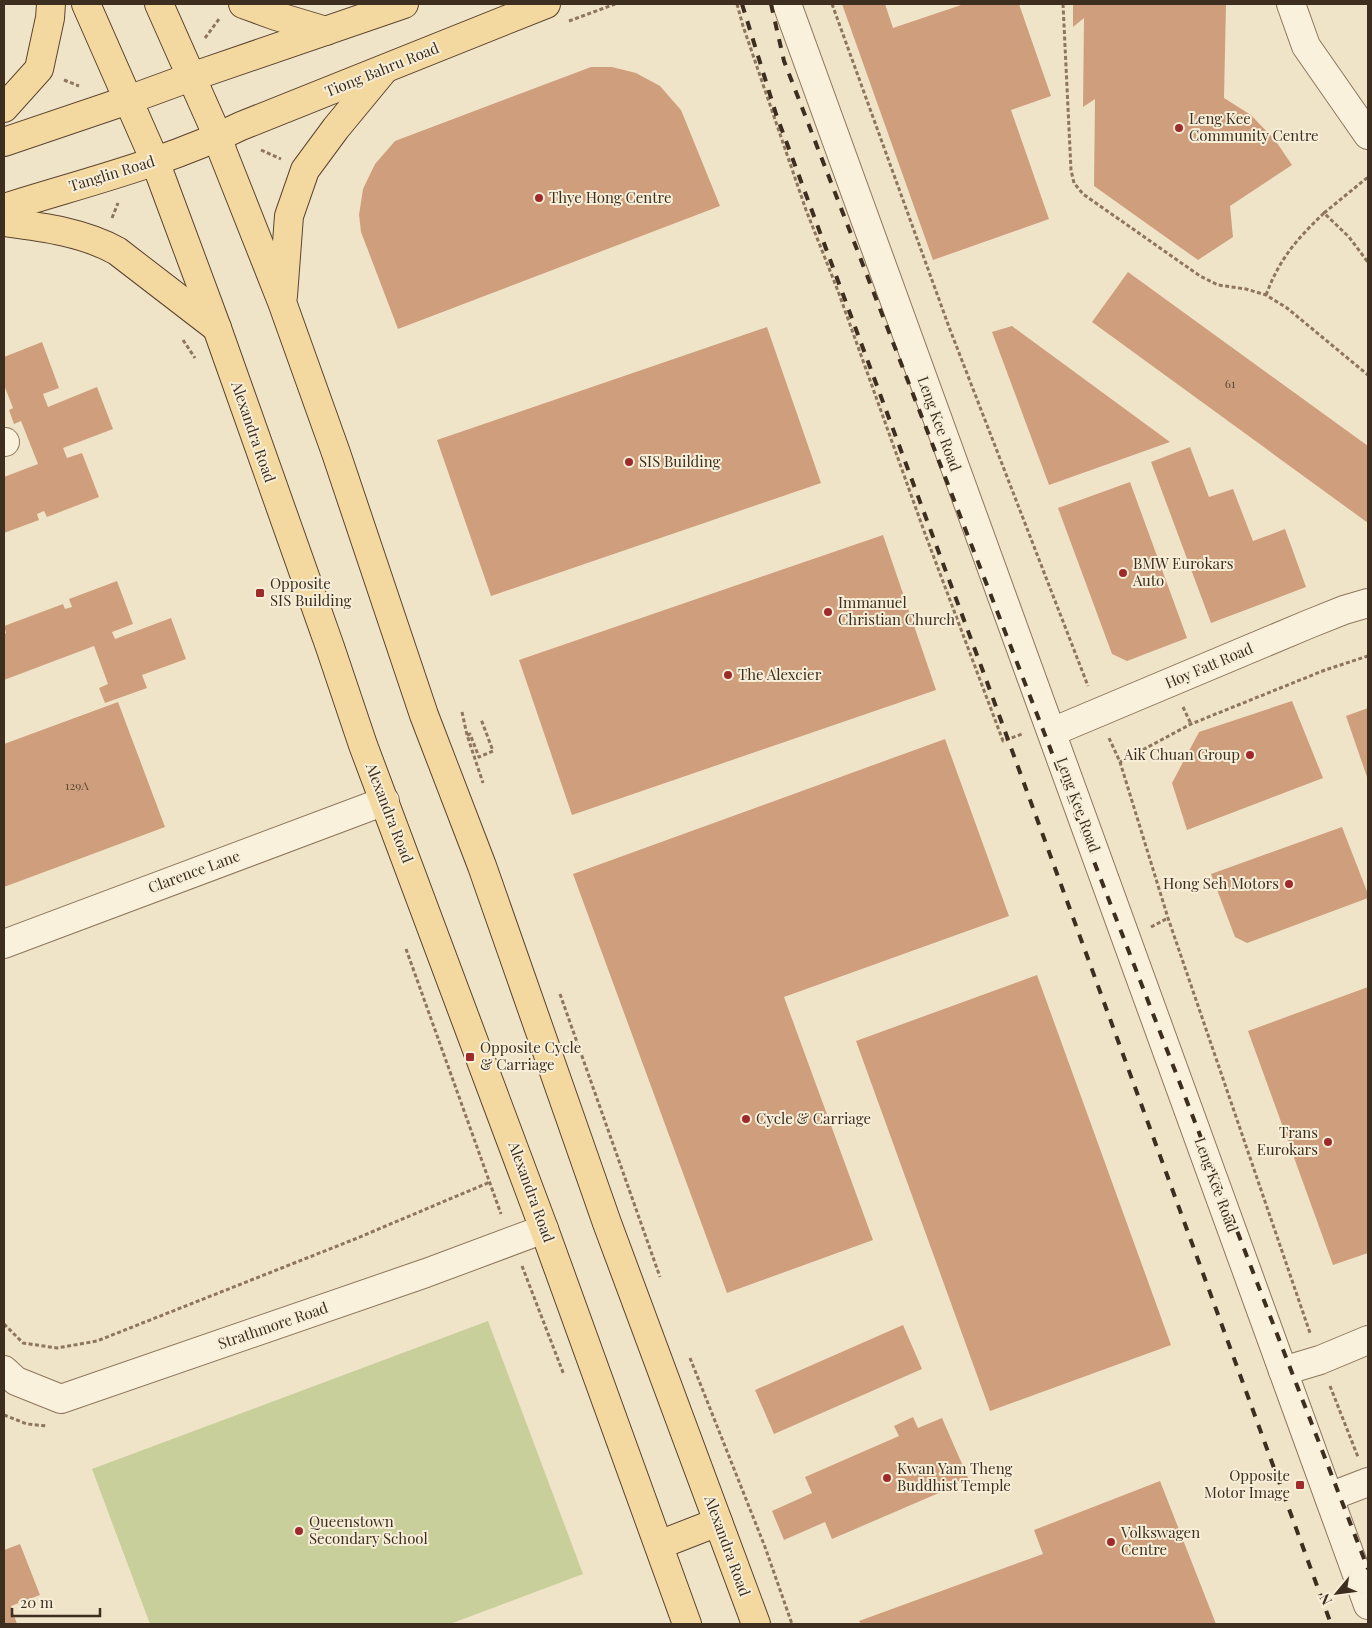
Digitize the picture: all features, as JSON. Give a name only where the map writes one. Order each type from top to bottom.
[{"type":"main road","points":[[4,108],[39,69],[50,18],[51,4]]},
{"type":"main road","name":"Alexandra Road","points":[[86,4],[155,161],[217,328],[363,745],[544,1229],[687,1624]]},
{"type":"main road","name":"Alexandra Road","points":[[159,4],[218,137],[282,302],[336,453],[424,715],[482,866],[607,1222],[756,1624]]},
{"type":"main road","points":[[244,4],[326,31]]},
{"type":"main road","points":[[4,142],[404,4]]},
{"type":"main road","name":"Tiong Bahru Road","points":[[218,137],[384,69],[554,14]]},
{"type":"main road","points":[[282,302],[289,216],[305,170],[384,69]]},
{"type":"main road","name":"Tanglin Road","points":[[4,208],[155,161],[218,137]]},
{"type":"main road","points":[[4,222],[46,227],[101,242],[117,251],[217,328]]},
{"type":"main road","points":[[659,1545],[718,1522]]},
{"type":"street","name":"Leng Kee Road","points":[[787,4],[1039,732],[1283,1371],[1368,1606]]},
{"type":"street","points":[[1291,4],[1306,46],[1368,135]]},
{"type":"street","name":"Hoy Fatt Road","points":[[1039,732],[1100,712],[1309,624],[1368,603]]},
{"type":"street","name":"Clarence Lane","points":[[4,944],[385,801]]},
{"type":"street","name":"Strathmore Road","points":[[4,1370],[16,1381],[61,1399],[426,1273],[544,1229]]},
{"type":"street","points":[[1283,1371],[1320,1360],[1368,1340]]},
{"type":"street","points":[[1329,1497],[1368,1482]]},
{"type":"path","points":[[554,14],[615,4]]},
{"type":"path","points":[[737,4],[806,210],[1003,741],[1039,732]]},
{"type":"path","points":[[832,4],[949,327],[1120,762],[1168,918],[1299,1302],[1368,1482]]},
{"type":"path","points":[[1063,4],[1071,170],[1074,184],[1083,194],[1200,276],[1218,285],[1246,289],[1266,295],[1287,308],[1368,375]]},
{"type":"path","points":[[205,39],[219,18]]},
{"type":"path","points":[[1266,295],[1275,272],[1305,231],[1368,177]]},
{"type":"path","points":[[1324,213],[1349,237],[1368,260]]},
{"type":"path","points":[[182,338],[196,359]]},
{"type":"path","points":[[1120,762],[1191,724],[1325,670],[1368,656]]},
{"type":"path","points":[[462,712],[467,735],[486,789]]},
{"type":"path","points":[[470,734],[479,757],[493,751],[481,719]]},
{"type":"path","points":[[404,942],[511,1242],[535,1298],[567,1383]]},
{"type":"path","points":[[558,988],[662,1282]]},
{"type":"path","points":[[4,1324],[23,1343],[57,1348],[97,1341],[355,1239],[490,1182]]},
{"type":"path","points":[[689,1355],[766,1547],[792,1624]]},
{"type":"green space","name":"Queenstown Secondary School","points":[[488,1321],[583,1574],[450,1624],[150,1624],[92,1469]]},
{"type":"building","points":[[842,4],[885,4],[893,28],[964,4],[1019,4],[1051,96],[1011,110],[1049,219],[933,260]]},
{"type":"building","name":"Leng Kee Community Centre","points":[[1073,4],[1226,4],[1224,98],[1251,115],[1275,140],[1292,165],[1230,206],[1233,237],[1198,260],[1094,186],[1095,99],[1083,107],[1084,18],[1073,27]]},
{"type":"building","name":"Thye Hong Centre","points":[[591,67],[612,67],[636,73],[660,86],[681,110],[720,206],[398,329],[361,232],[359,215],[363,189],[375,164],[395,141]]},
{"type":"building","points":[[1128,272],[1368,446],[1368,523],[1092,322]]},
{"type":"building","points":[[1012,326],[1170,442],[1049,485],[992,332]]},
{"type":"building","name":"SIS Building","points":[[767,327],[821,483],[491,596],[437,440]]},
{"type":"building","points":[[42,342],[59,388],[43,394],[48,407],[97,387],[113,429],[63,448],[67,458],[82,453],[99,497],[47,517],[44,511],[37,514],[39,520],[4,533],[4,477],[38,464],[21,421],[14,424],[9,410],[13,408],[4,385],[4,357]]},
{"type":"building","points":[[1190,447],[1209,497],[1233,489],[1253,541],[1285,529],[1306,587],[1211,623],[1151,462]]},
{"type":"building","name":"BMW Eurokars Auto","points":[[1130,482],[1187,638],[1127,661],[1112,654],[1058,508]]},
{"type":"building","name":"The Alexcier","points":[[883,535],[936,690],[572,815],[519,660]]},
{"type":"building","points":[[117,581],[133,624],[112,632],[115,639],[171,618],[186,659],[142,675],[147,688],[105,703],[99,688],[108,684],[94,646],[4,680],[4,634],[6,633],[4,626],[63,604],[65,609],[72,607],[69,599]]},
{"type":"building","name":"Aik Chuan Group","points":[[1292,701],[1323,778],[1187,830],[1172,783],[1199,732]]},
{"type":"building","points":[[118,702],[165,827],[4,887],[4,744]]},
{"type":"building","points":[[1368,708],[1368,780],[1346,716]]},
{"type":"building","name":"Cycle & Carriage","points":[[945,739],[1009,916],[784,997],[873,1240],[727,1293],[573,874]]},
{"type":"building","name":"Hong Seh Motors","points":[[1342,827],[1368,898],[1247,943],[1235,937],[1211,874]]},
{"type":"building","points":[[1037,975],[1171,1345],[990,1411],[856,1041]]},
{"type":"building","name":"Trans Eurokars","points":[[1368,987],[1368,1253],[1333,1265],[1248,1031]]},
{"type":"building","points":[[903,1325],[922,1369],[774,1434],[755,1390]]},
{"type":"building","name":"Kwan Yam Theng Buddhist Temple","points":[[913,1417],[918,1428],[942,1418],[969,1480],[832,1539],[825,1522],[784,1540],[772,1511],[812,1493],[805,1477],[899,1436],[894,1426]]},
{"type":"building","name":"Volkswagen Centre","points":[[1160,1481],[1216,1624],[861,1624],[859,1621],[1043,1554],[1034,1530]]},
{"type":"building","points":[[20,1544],[40,1595],[11,1606],[17,1624],[4,1624],[4,1550]]},
{"type":"railway","points":[[742,4],[776,114],[987,682],[1331,1624]]},
{"type":"railway","points":[[771,4],[784,61],[1368,1569]]},
{"type":"place","name":"Leng Kee Community Centre","points":[[1179,128]]},
{"type":"place","name":"Thye Hong Centre","points":[[539,198]]},
{"type":"place","name":"SIS Building","points":[[629,462]]},
{"type":"place","name":"BMW Eurokars Auto","points":[[1123,573]]},
{"type":"place","name":"Opposite SIS Building","points":[[260,593]]},
{"type":"place","name":"Immanuel Christian Church","points":[[828,612]]},
{"type":"place","name":"The Alexcier","points":[[728,675]]},
{"type":"place","name":"Aik Chuan Group","points":[[1250,755]]},
{"type":"place","name":"Hong Seh Motors","points":[[1289,884]]},
{"type":"place","name":"Opposite Cycle & Carriage","points":[[470,1057]]},
{"type":"place","name":"Cycle & Carriage","points":[[746,1119]]},
{"type":"place","name":"Trans Eurokars","points":[[1328,1142]]},
{"type":"place","name":"Kwan Yam Theng Buddhist Temple","points":[[887,1478]]},
{"type":"place","name":"Opposite Motor Image","points":[[1300,1485]]},
{"type":"place","name":"Queenstown Secondary School","points":[[299,1531]]},
{"type":"place","name":"Volkswagen Centre","points":[[1111,1542]]}]
